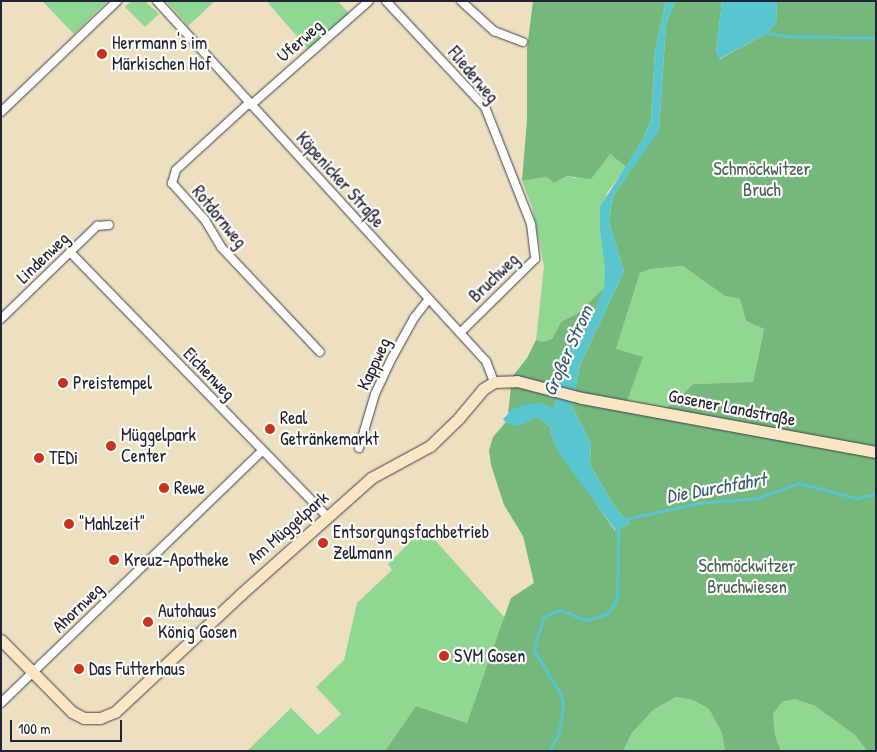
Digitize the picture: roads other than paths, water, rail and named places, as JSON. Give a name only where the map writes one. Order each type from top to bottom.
[{"type":"main road","name":"Gosener Landstraße","points":[[494,382],[517,381],[582,398],[876,452]]},
{"type":"main road","name":"Am Müggelpark","points":[[1,640],[63,704],[79,716],[100,718],[115,712],[194,636],[371,478],[430,446],[458,419],[483,389],[494,382]]},
{"type":"street","points":[[1,112],[117,1]]},
{"type":"street","name":"Köpenicker Straße","points":[[157,1],[486,361],[494,382]]},
{"type":"street","name":"Uferweg","points":[[250,104],[369,1]]},
{"type":"street","name":"Fliederweg","points":[[386,1],[485,107],[515,183]]},
{"type":"street","points":[[461,1],[494,30],[524,42]]},
{"type":"street","name":"Rotdornweg","points":[[250,104],[176,170],[172,182],[205,220],[221,247],[320,352]]},
{"type":"street","name":"Bruchweg","points":[[460,333],[535,259],[531,224],[515,183]]},
{"type":"street","name":"Lindenweg","points":[[1,319],[97,226],[109,225]]},
{"type":"street","name":"Eichenweg","points":[[70,252],[328,517]]},
{"type":"street","name":"Kappweg","points":[[359,448],[375,394],[414,318],[429,299]]},
{"type":"street","name":"Ahornweg","points":[[1,703],[262,451]]},
{"type":"water","points":[[666,1],[675,1],[666,24],[659,131],[615,193],[609,223],[624,271],[580,365],[572,406],[591,444],[590,465],[614,506],[630,523],[616,531],[561,456],[554,443],[550,427],[537,417],[519,426],[507,424],[503,419],[513,409],[523,405],[540,403],[554,408],[565,361],[578,332],[595,312],[604,287],[605,269],[600,232],[600,207],[643,139],[651,120],[655,51]]},
{"type":"water","points":[[722,1],[777,2],[776,23],[767,33],[719,59],[716,52]]},
{"type":"waterway","points":[[767,33],[785,36],[876,38]]},
{"type":"waterway","name":"Die Durchfahrt","points":[[625,519],[699,503],[758,498],[799,483],[856,498],[876,494]]},
{"type":"waterway","name":"Großer Strom","points":[[549,751],[559,733],[563,706],[561,695],[534,651],[536,641],[544,617],[552,613],[561,610],[586,620],[607,614],[613,606],[617,598],[618,529]]},
{"type":"place","name":"Herrmann's im Märkischen Hof","points":[[102,54]]},
{"type":"place","name":"Preistempel","points":[[63,383]]},
{"type":"place","name":"Real Getränkemarkt","points":[[270,429]]},
{"type":"place","name":"Müggelpark Center","points":[[111,446]]},
{"type":"place","name":"TEDi","points":[[39,458]]},
{"type":"place","name":"Rewe","points":[[164,488]]},
{"type":"place","name":"\"Mahlzeit\"","points":[[69,524]]},
{"type":"place","name":"Entsorgungsfachbetrieb Zellmann","points":[[323,543]]},
{"type":"place","name":"Kreuz-Apotheke","points":[[114,560]]},
{"type":"place","name":"Autohaus König Gosen","points":[[148,622]]},
{"type":"place","name":"SVM Gosen","points":[[444,656]]},
{"type":"place","name":"Das Futterhaus","points":[[79,669]]},
{"type":"park label","name":"Schmöckwitzer Bruch","points":[[762,180]]},
{"type":"park label","name":"Schmöckwitzer Bruchwiesen","points":[[747,577]]}]
